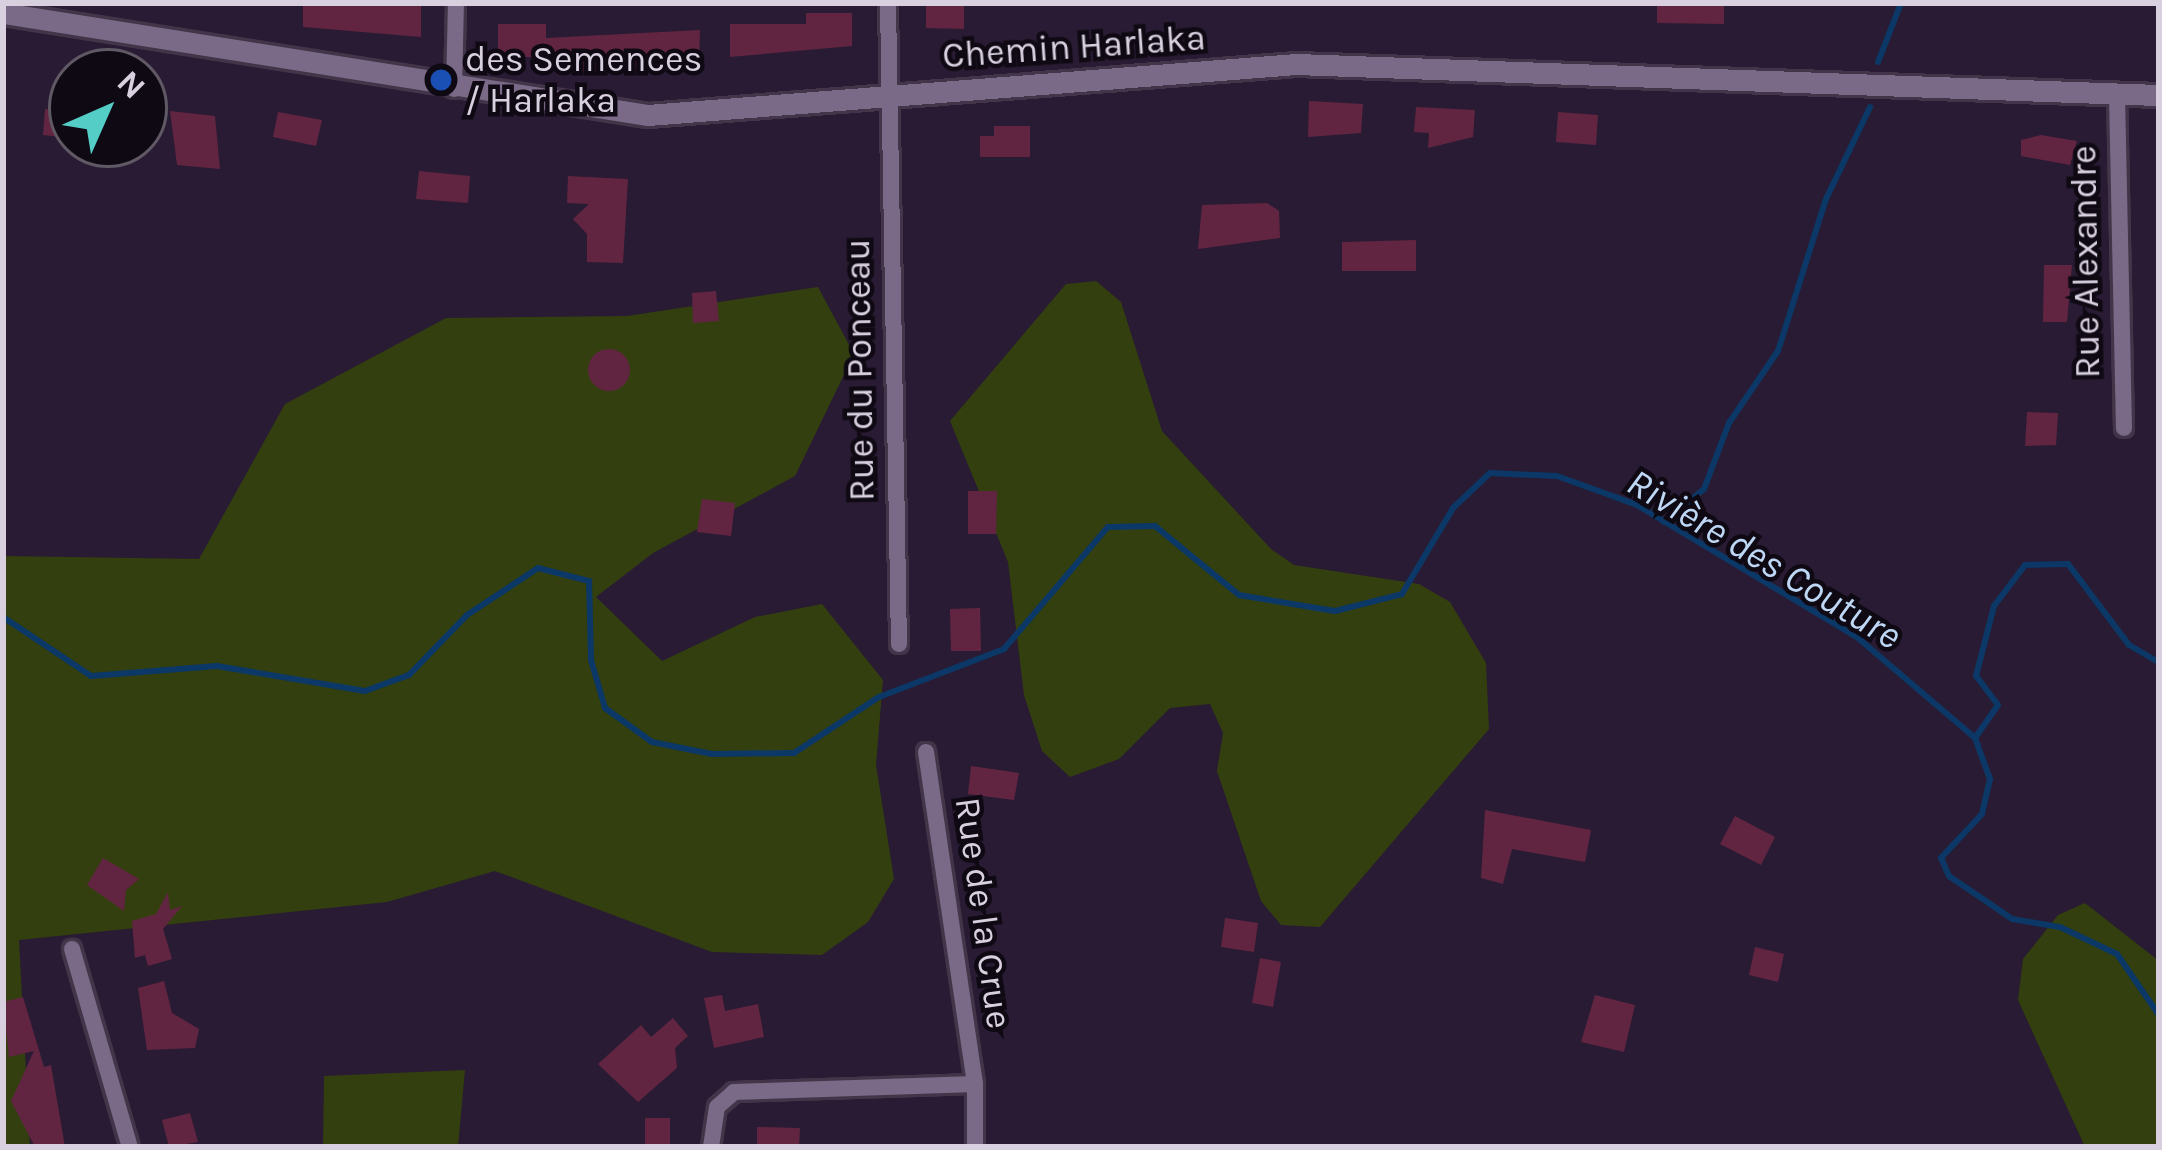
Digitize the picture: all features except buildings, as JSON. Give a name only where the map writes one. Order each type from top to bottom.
[{"type":"street","points":[[454,89],[456,3]]},
{"type":"street","name":"Rue du Ponceau","points":[[888,3],[899,644]]},
{"type":"street","name":"Chemin Harlaka","points":[[3,13],[454,89],[649,116],[1296,64],[2159,95]]},
{"type":"street","name":"Rue Alexandre","points":[[2117,94],[2124,428]]},
{"type":"street","name":"Rue de la Crue","points":[[926,752],[975,1084],[975,1147]]},
{"type":"street","points":[[72,949],[130,1147]]},
{"type":"street","points":[[711,1147],[717,1106],[734,1092],[975,1084]]},
{"type":"green space","points":[[1096,281],[1121,302],[1162,431],[1271,549],[1294,565],[1419,584],[1450,602],[1486,663],[1489,729],[1320,927],[1281,925],[1261,901],[1217,771],[1223,733],[1210,704],[1170,708],[1119,759],[1070,777],[1042,751],[1024,695],[1008,562],[950,421],[1066,284]]},
{"type":"green space","points":[[818,287],[854,354],[795,476],[653,553],[596,597],[662,661],[755,617],[822,604],[883,680],[876,765],[894,879],[868,922],[822,955],[712,952],[495,871],[387,902],[19,940],[30,1147],[3,1147],[3,556],[199,559],[285,404],[446,318],[627,316]]},
{"type":"green space","points":[[2085,903],[2159,961],[2159,1147],[2085,1147],[2018,1000],[2023,959],[2058,915]]},
{"type":"green space","points":[[465,1070],[458,1147],[323,1147],[324,1076]]},
{"type":"waterway","points":[[1878,62],[1901,3]]},
{"type":"waterway","points":[[1664,522],[1704,489],[1729,423],[1778,351],[1826,199],[1870,107]]},
{"type":"waterway","name":"Rivière des Couture","points":[[3,617],[91,676],[217,666],[365,691],[409,675],[467,615],[538,568],[589,581],[591,660],[605,708],[652,742],[712,754],[794,753],[879,697],[1004,649],[1108,527],[1155,526],[1239,595],[1335,611],[1402,594],[1453,508],[1490,473],[1557,476],[1637,505],[1858,638],[1975,738],[1990,779],[1982,814],[1941,858],[1949,876],[2012,919],[2060,927],[2117,954],[2159,1015]]},
{"type":"waterway","points":[[1975,738],[1998,705],[1976,676],[1994,606],[2025,565],[2068,564],[2129,645],[2159,662]]},
{"type":"place","name":"des Semences / Harlaka","points":[[441,80]]}]
